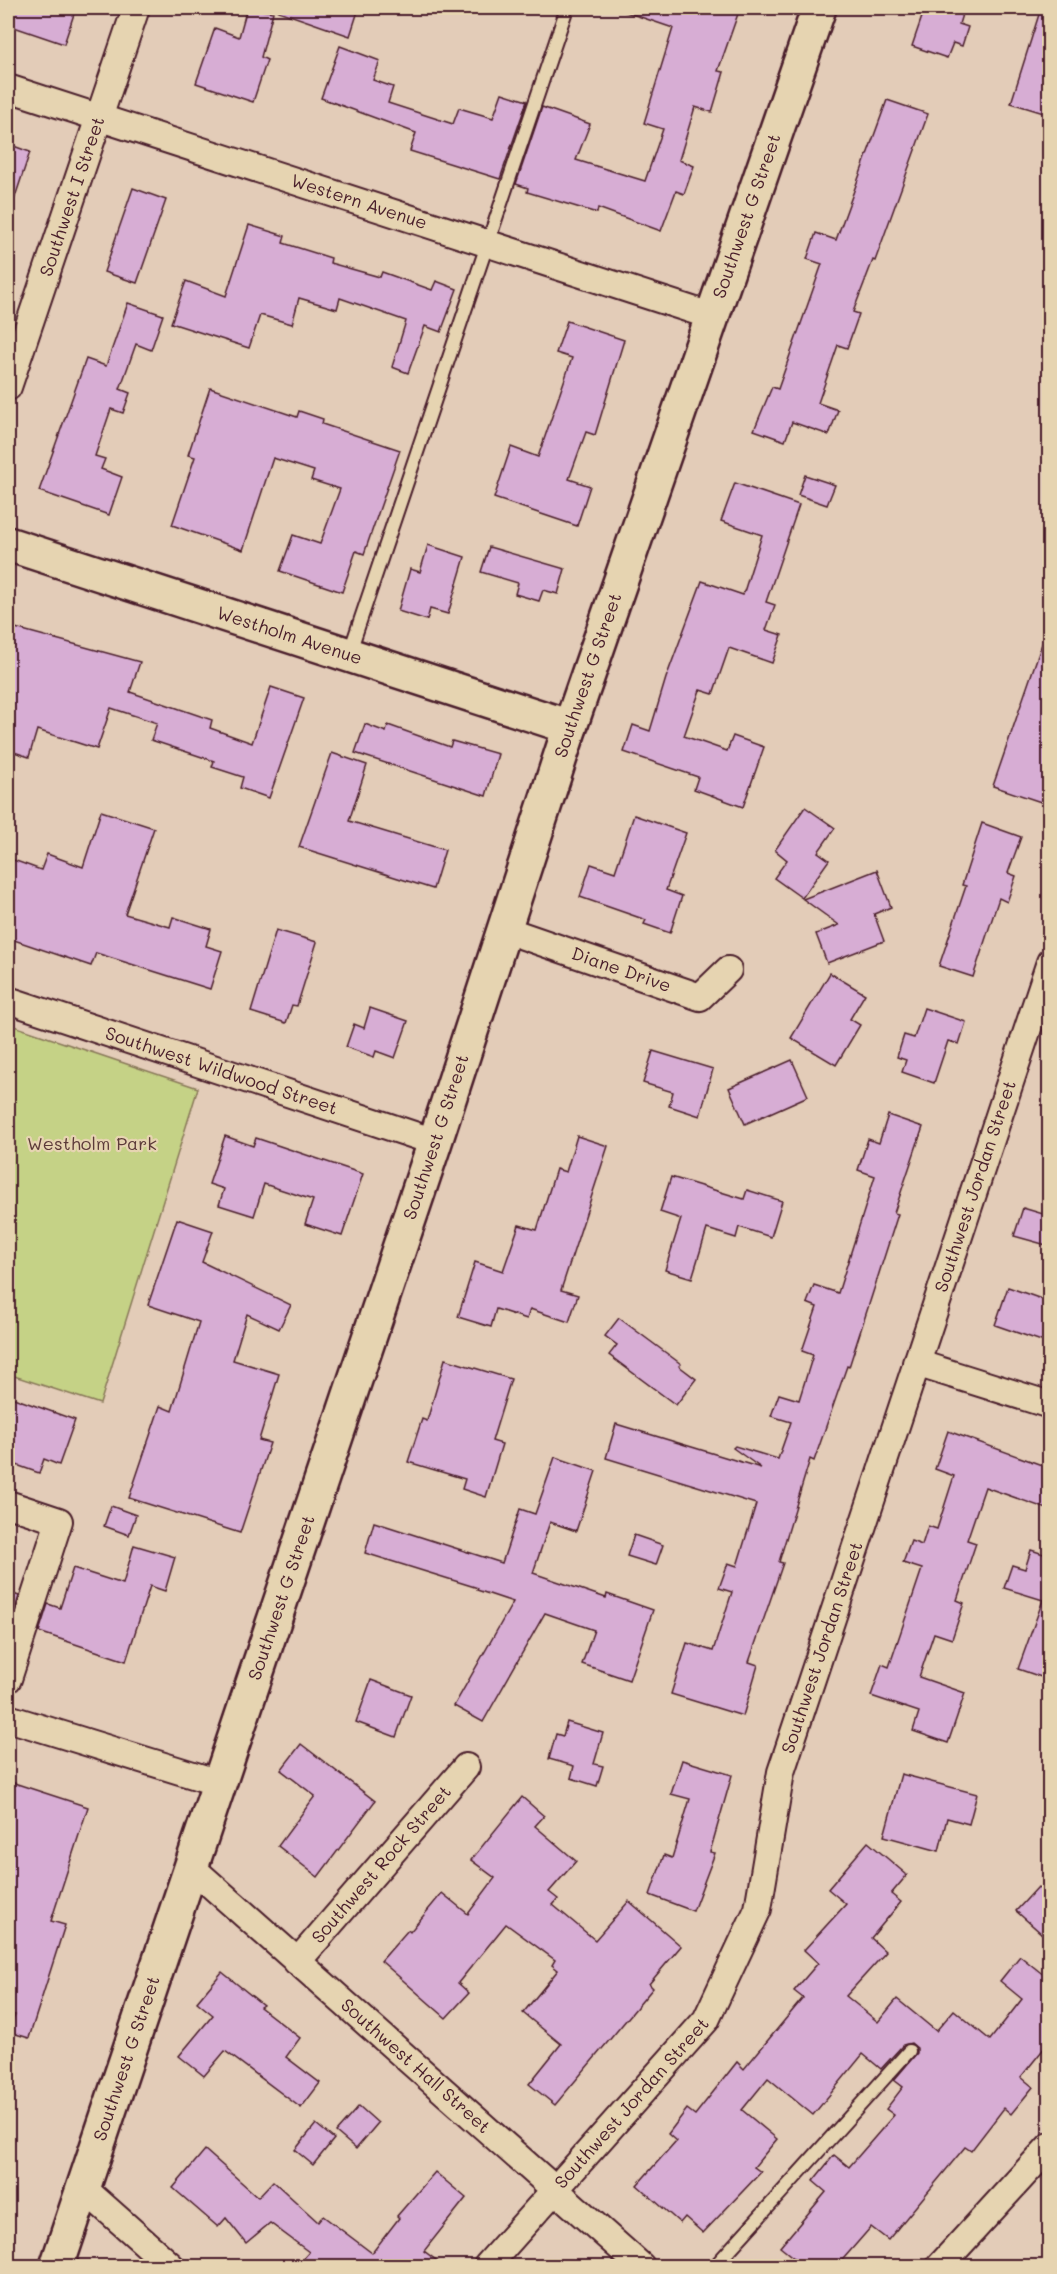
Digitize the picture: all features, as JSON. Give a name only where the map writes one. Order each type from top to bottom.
[{"type":"main road","name":"Southwest G Street","points":[[57,2266],[506,930],[570,727],[819,8]]},
{"type":"main road","name":"Westholm Avenue","points":[[8,544],[348,657],[570,727]]},
{"type":"street","name":"Southwest I Street","points":[[8,387],[136,8]]},
{"type":"street","name":"Western Avenue","points":[[8,88],[711,316]]},
{"type":"street","name":"Diane Drive","points":[[506,930],[700,997],[728,970]]},
{"type":"street","name":"Southwest Jordan Street","points":[[487,2266],[706,2020],[758,1910],[781,1772],[1050,962]]},
{"type":"street","name":"Southwest Wildwood Street","points":[[8,1000],[435,1142]]},
{"type":"street","points":[[916,1363],[1050,1405]]},
{"type":"street","points":[[8,1504],[59,1521],[8,1679]]},
{"type":"street","points":[[8,1718],[219,1783]]},
{"type":"street","name":"Southwest Rock Street","points":[[297,1962],[466,1767]]},
{"type":"street","name":"Southwest Hall Street","points":[[190,1867],[641,2266]]},
{"type":"street","points":[[940,2266],[1050,2145]]},
{"type":"street","points":[[83,2188],[171,2266]]},
{"type":"lane","points":[[348,657],[490,244],[567,8]]},
{"type":"lane","points":[[715,2266],[909,2051]]},
{"type":"green space","name":"Westholm Park","points":[[8,1024],[198,1088],[100,1404],[8,1374]]},
{"type":"building","points":[[8,8],[76,8],[64,44],[8,25]]},
{"type":"building","points":[[247,8],[273,12],[261,57],[267,60],[253,102],[196,83],[215,28],[239,37]]},
{"type":"building","points":[[278,8],[359,8],[350,36],[278,11]]},
{"type":"building","points":[[624,8],[740,8],[718,71],[724,72],[712,112],[695,107],[679,160],[694,166],[684,194],[676,191],[661,231],[598,208],[597,213],[527,192],[528,188],[516,184],[542,107],[590,124],[576,160],[645,181],[663,129],[644,123],[673,28],[623,11]]},
{"type":"building","points":[[925,8],[964,8],[959,24],[968,27],[962,46],[953,43],[947,58],[912,46]]},
{"type":"building","points":[[1041,8],[1050,8],[1050,115],[1011,103]]},
{"type":"building","points":[[340,46],[380,61],[373,80],[393,87],[388,103],[453,124],[459,108],[493,118],[502,93],[527,101],[500,179],[410,151],[416,133],[321,98]]},
{"type":"building","points":[[887,100],[928,114],[875,261],[873,260],[853,312],[859,314],[847,348],[838,345],[818,403],[838,410],[829,435],[792,422],[785,441],[754,430],[772,387],[778,389],[822,264],[807,259],[816,233],[836,240]]},
{"type":"building","points":[[8,144],[30,152],[11,209],[8,208]]},
{"type":"building","points":[[133,188],[166,200],[137,283],[104,272]]},
{"type":"building","points":[[249,225],[285,236],[283,243],[331,258],[330,263],[380,277],[382,272],[432,290],[436,281],[457,289],[441,332],[425,326],[408,373],[392,367],[406,321],[340,298],[337,309],[299,298],[292,324],[260,315],[249,348],[171,323],[186,281],[226,296]]},
{"type":"building","points":[[128,303],[163,315],[151,350],[136,344],[120,389],[130,393],[123,413],[111,409],[95,456],[105,459],[101,469],[122,477],[109,515],[39,491],[86,359],[106,366]]},
{"type":"building","points":[[567,321],[624,340],[595,435],[586,432],[569,479],[590,486],[577,526],[494,498],[511,447],[538,457],[572,358],[556,353]]},
{"type":"building","points":[[210,388],[297,417],[299,411],[323,419],[322,424],[400,450],[364,554],[356,551],[342,592],[280,571],[293,535],[320,544],[340,489],[311,480],[314,471],[273,458],[243,550],[172,525],[195,457],[188,455]]},
{"type":"building","points":[[805,475],[835,485],[827,505],[798,495]]},
{"type":"building","points":[[735,483],[799,505],[766,602],[775,605],[766,630],[782,635],[772,663],[729,648],[713,694],[700,690],[684,736],[727,751],[733,736],[764,747],[743,807],[694,789],[698,777],[624,752],[633,725],[650,731],[666,678],[702,581],[743,595],[762,535],[721,521]]},
{"type":"building","points":[[428,545],[465,557],[448,614],[430,609],[427,620],[398,611],[410,569],[420,572]]},
{"type":"building","points":[[489,547],[565,569],[558,594],[543,590],[539,601],[515,594],[518,583],[481,572]]},
{"type":"building","points":[[8,626],[140,662],[130,692],[212,720],[210,728],[252,743],[271,687],[304,698],[269,798],[240,788],[243,777],[212,767],[214,761],[151,740],[157,723],[111,708],[97,749],[37,730],[29,757],[8,750]]},
{"type":"building","points":[[1045,635],[1050,635],[1050,786],[1044,803],[993,786]]},
{"type":"building","points":[[365,724],[386,732],[388,725],[450,747],[452,741],[498,754],[486,796],[355,753]]},
{"type":"building","points":[[332,753],[367,765],[349,821],[445,850],[433,889],[299,847]]},
{"type":"building","points":[[805,807],[835,828],[818,852],[829,860],[802,898],[774,878],[787,860],[775,850]]},
{"type":"building","points":[[101,811],[154,828],[125,914],[170,927],[173,917],[211,929],[206,946],[222,951],[210,989],[96,953],[91,966],[8,938],[8,858],[41,870],[47,854],[83,867]]},
{"type":"building","points":[[634,815],[686,833],[666,890],[682,896],[670,933],[644,924],[646,920],[580,897],[591,864],[615,872]]},
{"type":"building","points":[[982,823],[1021,837],[1008,873],[1016,876],[1007,902],[999,898],[973,977],[939,966],[966,886],[962,885]]},
{"type":"building","points":[[877,870],[891,907],[874,914],[884,941],[827,963],[816,934],[839,925],[803,899]]},
{"type":"building","points":[[276,930],[317,942],[297,1006],[292,1005],[286,1023],[251,1012]]},
{"type":"building","points":[[830,973],[865,994],[850,1019],[860,1025],[836,1065],[791,1038]]},
{"type":"building","points":[[370,1008],[408,1021],[395,1058],[376,1051],[374,1057],[346,1047],[354,1024],[364,1028]]},
{"type":"building","points":[[924,1008],[966,1022],[959,1044],[948,1041],[934,1083],[902,1072],[906,1060],[897,1057],[904,1035],[914,1038]]},
{"type":"building","points":[[653,1051],[713,1069],[700,1116],[669,1106],[673,1092],[643,1083]]},
{"type":"building","points":[[792,1060],[808,1096],[745,1124],[729,1088]]},
{"type":"building","points":[[888,1115],[923,1127],[894,1213],[898,1214],[849,1367],[847,1366],[814,1461],[810,1459],[779,1562],[783,1563],[749,1662],[758,1665],[743,1716],[671,1694],[687,1643],[713,1651],[732,1592],[719,1588],[728,1563],[737,1566],[756,1504],[606,1458],[616,1424],[761,1468],[733,1448],[735,1446],[778,1459],[791,1422],[771,1416],[779,1394],[799,1400],[813,1355],[802,1351],[817,1307],[807,1303],[814,1285],[838,1293],[875,1176],[858,1170],[868,1139],[879,1143]]},
{"type":"building","points":[[225,1136],[253,1146],[256,1138],[363,1174],[342,1236],[305,1224],[313,1200],[264,1184],[254,1216],[219,1205],[224,1189],[209,1184]]},
{"type":"building","points":[[577,1136],[608,1146],[561,1290],[578,1295],[569,1322],[530,1309],[527,1319],[496,1309],[491,1327],[458,1317],[475,1262],[503,1271],[519,1225],[537,1230],[556,1169],[566,1172]]},
{"type":"building","points":[[671,1177],[744,1199],[747,1190],[782,1201],[771,1237],[739,1227],[736,1238],[707,1229],[692,1278],[665,1270],[681,1219],[660,1212]]},
{"type":"building","points":[[1023,1208],[1050,1216],[1050,1246],[1014,1236]]},
{"type":"building","points":[[177,1219],[213,1231],[202,1262],[291,1305],[279,1329],[247,1314],[233,1360],[279,1374],[259,1440],[270,1443],[240,1533],[129,1498],[160,1406],[172,1411],[199,1322],[148,1305]]},
{"type":"building","points":[[1008,1287],[1050,1302],[1050,1344],[995,1325]]},
{"type":"building","points":[[619,1318],[681,1364],[679,1366],[696,1379],[676,1405],[609,1355],[617,1345],[605,1336]]},
{"type":"building","points":[[445,1359],[511,1379],[492,1441],[502,1444],[486,1497],[462,1489],[465,1479],[408,1462],[422,1419],[427,1421]]},
{"type":"building","points":[[8,1396],[75,1420],[59,1465],[44,1459],[39,1473],[8,1462]]},
{"type":"building","points":[[948,1431],[1050,1468],[1050,1510],[985,1487],[967,1540],[976,1543],[957,1600],[964,1603],[952,1639],[934,1633],[919,1677],[965,1693],[948,1743],[913,1731],[919,1712],[871,1696],[882,1664],[889,1667],[922,1569],[903,1563],[911,1541],[922,1545],[928,1526],[937,1529],[954,1476],[935,1469]]},
{"type":"building","points":[[555,1457],[596,1471],[576,1531],[550,1522],[533,1573],[606,1598],[607,1594],[653,1610],[629,1680],[582,1664],[594,1630],[545,1613],[483,1722],[454,1706],[513,1602],[477,1590],[478,1588],[365,1553],[374,1522],[502,1563],[520,1509],[535,1514]]},
{"type":"building","points":[[111,1506],[136,1515],[129,1535],[104,1526]]},
{"type":"building","points":[[634,1535],[663,1545],[656,1565],[627,1556]]},
{"type":"building","points":[[134,1545],[175,1557],[165,1591],[150,1586],[126,1661],[39,1632],[48,1604],[60,1608],[73,1568],[123,1584]]},
{"type":"building","points":[[1031,1550],[1050,1556],[1050,1680],[1018,1669],[1043,1600],[1004,1588],[1012,1565],[1025,1569]]},
{"type":"building","points":[[8,1592],[19,1596],[11,1622],[8,1621]]},
{"type":"building","points":[[371,1680],[411,1695],[396,1737],[356,1722]]},
{"type":"building","points":[[567,1722],[603,1733],[594,1764],[603,1766],[597,1786],[571,1778],[574,1766],[549,1759],[556,1734],[563,1736]]},
{"type":"building","points":[[301,1744],[375,1801],[318,1877],[278,1846],[315,1796],[281,1770]]},
{"type":"building","points":[[682,1760],[732,1775],[710,1852],[715,1853],[693,1911],[650,1895],[664,1855],[672,1858],[690,1799],[671,1794]]},
{"type":"building","points":[[901,1774],[977,1794],[969,1824],[947,1818],[939,1851],[884,1836]]},
{"type":"building","points":[[8,1781],[88,1807],[51,1921],[65,1925],[29,2038],[9,2032],[15,2015],[8,2013]]},
{"type":"building","points":[[522,1797],[544,1816],[535,1826],[576,1861],[549,1892],[558,1899],[553,1905],[595,1940],[629,1901],[681,1946],[649,1984],[653,1988],[555,2105],[529,2084],[561,2044],[523,2013],[558,1970],[552,1965],[555,1960],[506,1924],[458,1983],[469,1993],[446,2018],[381,1961],[408,1930],[410,1932],[442,1893],[468,1914],[495,1878],[471,1860]]},
{"type":"building","points":[[868,1842],[907,1875],[891,1894],[901,1902],[871,1938],[886,1952],[846,1996],[878,2022],[897,1999],[936,2031],[954,2010],[990,2040],[1022,1999],[1000,1981],[1020,1956],[1050,1980],[1050,2041],[1021,2077],[1033,2087],[1011,2114],[1004,2108],[971,2151],[965,2147],[888,2240],[871,2227],[837,2266],[804,2266],[780,2247],[826,2192],[813,2181],[834,2155],[849,2167],[894,2115],[886,2109],[903,2087],[894,2080],[917,2053],[917,2048],[911,2043],[903,2045],[881,2069],[863,2054],[813,2115],[768,2078],[742,2110],[777,2139],[754,2167],[761,2172],[703,2233],[685,2217],[680,2223],[637,2185],[676,2141],[668,2134],[687,2109],[695,2115],[737,2062],[744,2069],[803,1998],[794,1991],[818,1963],[804,1950],[846,1904],[828,1889]]},
{"type":"building","points":[[1038,1887],[1050,1897],[1050,1941],[1016,1911]]},
{"type":"building","points":[[222,1972],[263,2005],[260,2007],[300,2038],[286,2057],[320,2083],[301,2108],[225,2051],[204,2076],[179,2056],[213,2015],[197,2002]]},
{"type":"building","points":[[359,2106],[378,2123],[356,2149],[336,2132]]},
{"type":"building","points":[[316,2124],[334,2139],[313,2165],[295,2150]]},
{"type":"building","points":[[205,2150],[258,2197],[273,2181],[318,2222],[323,2216],[372,2253],[399,2218],[397,2216],[435,2172],[466,2198],[424,2251],[444,2266],[297,2266],[309,2252],[270,2223],[246,2243],[226,2218],[218,2227],[173,2188]]}]
